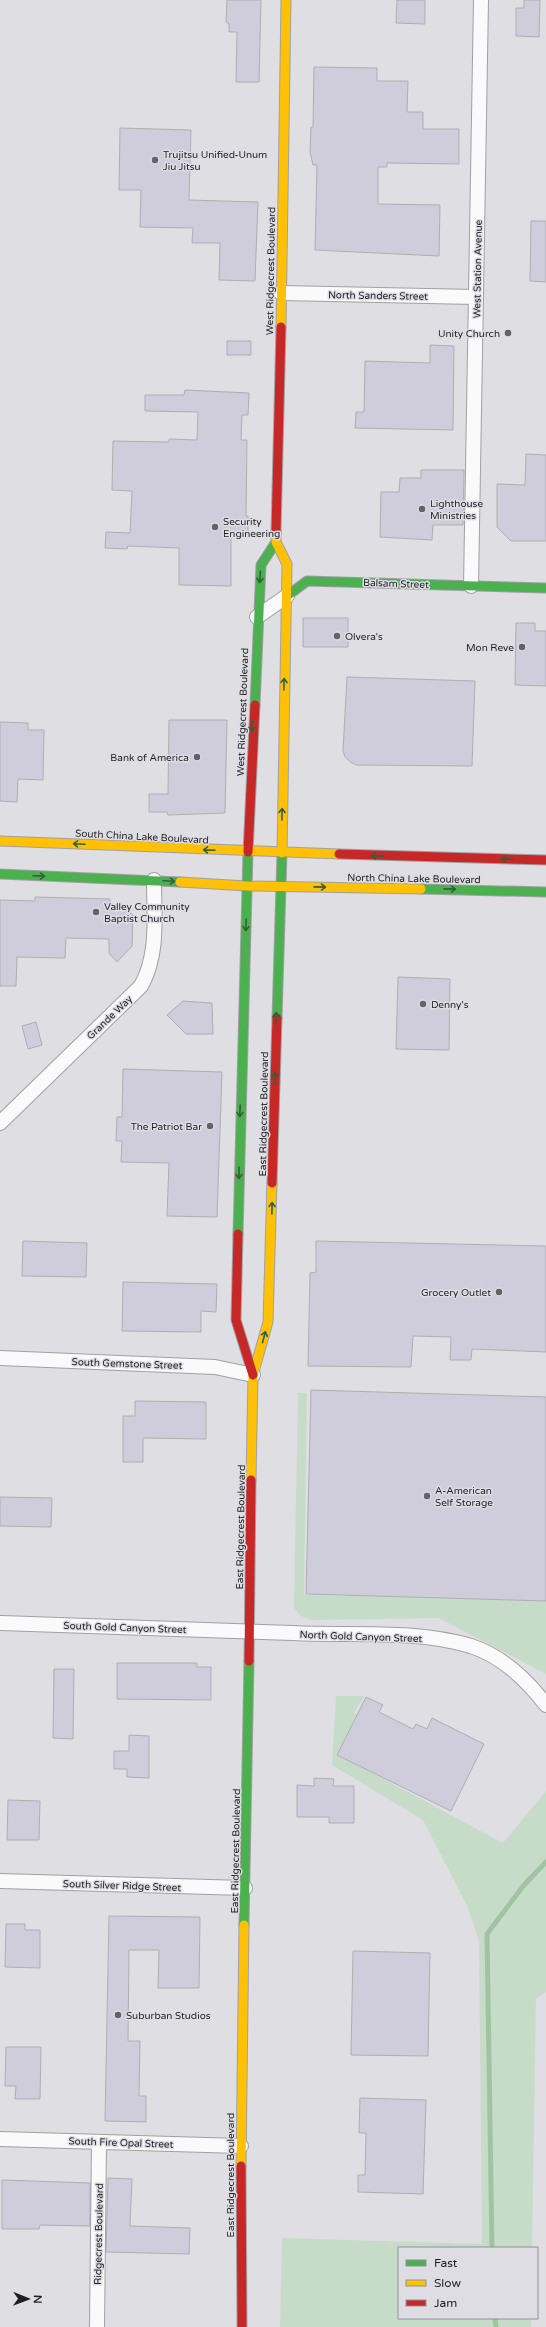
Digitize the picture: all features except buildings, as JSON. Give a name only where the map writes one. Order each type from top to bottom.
[{"type":"main road","name":"West Ridgecrest Boulevard","points":[[282,853],[287,564],[276,542],[279,451],[286,0]]},
{"type":"main road","name":"West Ridgecrest Boulevard","points":[[247,886],[257,617],[261,564],[276,542]]},
{"type":"main road","name":"Balsam Street","points":[[286,596],[307,581],[546,588]]},
{"type":"main road","name":"South China Lake Boulevard","points":[[0,841],[282,853]]},
{"type":"main road","name":"North China Lake Boulevard","points":[[282,853],[546,860]]},
{"type":"main road","name":"East Ridgecrest Boulevard","points":[[242,2327],[241,2146],[253,1375],[268,1322],[282,853]]},
{"type":"main road","points":[[0,874],[154,880],[247,886],[281,886]]},
{"type":"main road","name":"East Ridgecrest Boulevard","points":[[247,886],[236,1320],[253,1375]]},
{"type":"main road","name":"North China Lake Boulevard","points":[[281,886],[546,892]]},
{"type":"street","name":"West Station Avenue","points":[[471,586],[481,0]]},
{"type":"street","name":"North Sanders Street","points":[[281,293],[476,297]]},
{"type":"street","name":"Balsam Street","points":[[257,617],[286,596]]},
{"type":"street","name":"Grande Way","points":[[0,1123],[140,986],[149,971],[153,954],[154,880]]},
{"type":"street","name":"South Gemstone Street","points":[[0,1358],[215,1367],[253,1375]]},
{"type":"street","name":"South Gold Canyon Street","points":[[0,1623],[249,1631]]},
{"type":"street","name":"North Gold Canyon Street","points":[[249,1631],[402,1635],[454,1642],[493,1655],[525,1681],[546,1705]]},
{"type":"street","name":"South Silver Ridge Street","points":[[0,1881],[245,1888]]},
{"type":"street","name":"South Fire Opal Street","points":[[0,2139],[241,2146]]},
{"type":"street","name":"Ridgecrest Boulevard","points":[[96,2327],[98,2142]]},
{"type":"green space","points":[[298,1393],[307,1393],[304,1595],[546,1600],[546,1674],[439,1618],[312,1620],[301,1616],[294,1608]]},
{"type":"green space","points":[[336,1696],[364,1696],[354,1713],[358,1714],[339,1755],[503,1843],[546,1791],[546,1992],[536,1999],[532,2247],[398,2247],[398,2319],[531,2319],[531,2327],[280,2327],[282,2238],[482,2244],[479,1941],[468,1908],[423,1820],[332,1765]]},
{"type":"waterway","points":[[492,2247],[487,1934],[524,1885],[546,1862]]},
{"type":"waterway","points":[[495,2319],[496,2327]]},
{"type":"traffic: fast","points":[[255,705],[261,565],[276,542]]},
{"type":"traffic: fast","points":[[287,596],[307,581],[546,588]]},
{"type":"traffic: fast","points":[[238,1234],[248,852]]},
{"type":"traffic: fast","points":[[277,1018],[282,853]]},
{"type":"traffic: fast","points":[[0,874],[180,882]]},
{"type":"traffic: fast","points":[[421,889],[546,892]]},
{"type":"traffic: fast","points":[[244,1925],[249,1661]]},
{"type":"traffic: slow","points":[[281,327],[286,0]]},
{"type":"traffic: slow","points":[[276,532],[276,542],[287,564],[282,853]]},
{"type":"traffic: slow","points":[[0,841],[339,854]]},
{"type":"traffic: slow","points":[[180,882],[247,886],[421,889]]},
{"type":"traffic: slow","points":[[251,1480],[253,1375],[268,1322],[272,1183]]},
{"type":"traffic: slow","points":[[241,2166],[244,1925]]},
{"type":"traffic: jam","points":[[276,532],[281,327]]},
{"type":"traffic: jam","points":[[248,852],[255,705]]},
{"type":"traffic: jam","points":[[339,854],[546,860]]},
{"type":"traffic: jam","points":[[272,1183],[277,1018]]},
{"type":"traffic: jam","points":[[238,1234],[236,1320],[253,1375]]},
{"type":"traffic: jam","points":[[249,1661],[251,1480]]},
{"type":"traffic: jam","points":[[241,2166],[242,2327]]},
{"type":"place","name":"Trujitsu Unified-Unum Jiu Jitsu","points":[[155,160]]},
{"type":"place","name":"Unity Church","points":[[508,333]]},
{"type":"place","name":"Lighthouse Ministries","points":[[422,509]]},
{"type":"place","name":"Security Engineering","points":[[215,527]]},
{"type":"place","name":"Olvera's","points":[[337,636]]},
{"type":"place","name":"Mon Reve","points":[[522,647]]},
{"type":"place","name":"Bank of America","points":[[197,757]]},
{"type":"place","name":"Valley Community Baptist Church","points":[[96,912]]},
{"type":"place","name":"Denny's","points":[[423,1004]]},
{"type":"place","name":"The Patriot Bar","points":[[210,1126]]},
{"type":"place","name":"Grocery Outlet","points":[[499,1292]]},
{"type":"place","name":"A-American Self Storage","points":[[427,1496]]},
{"type":"place","name":"Suburban Studios","points":[[118,2015]]}]
